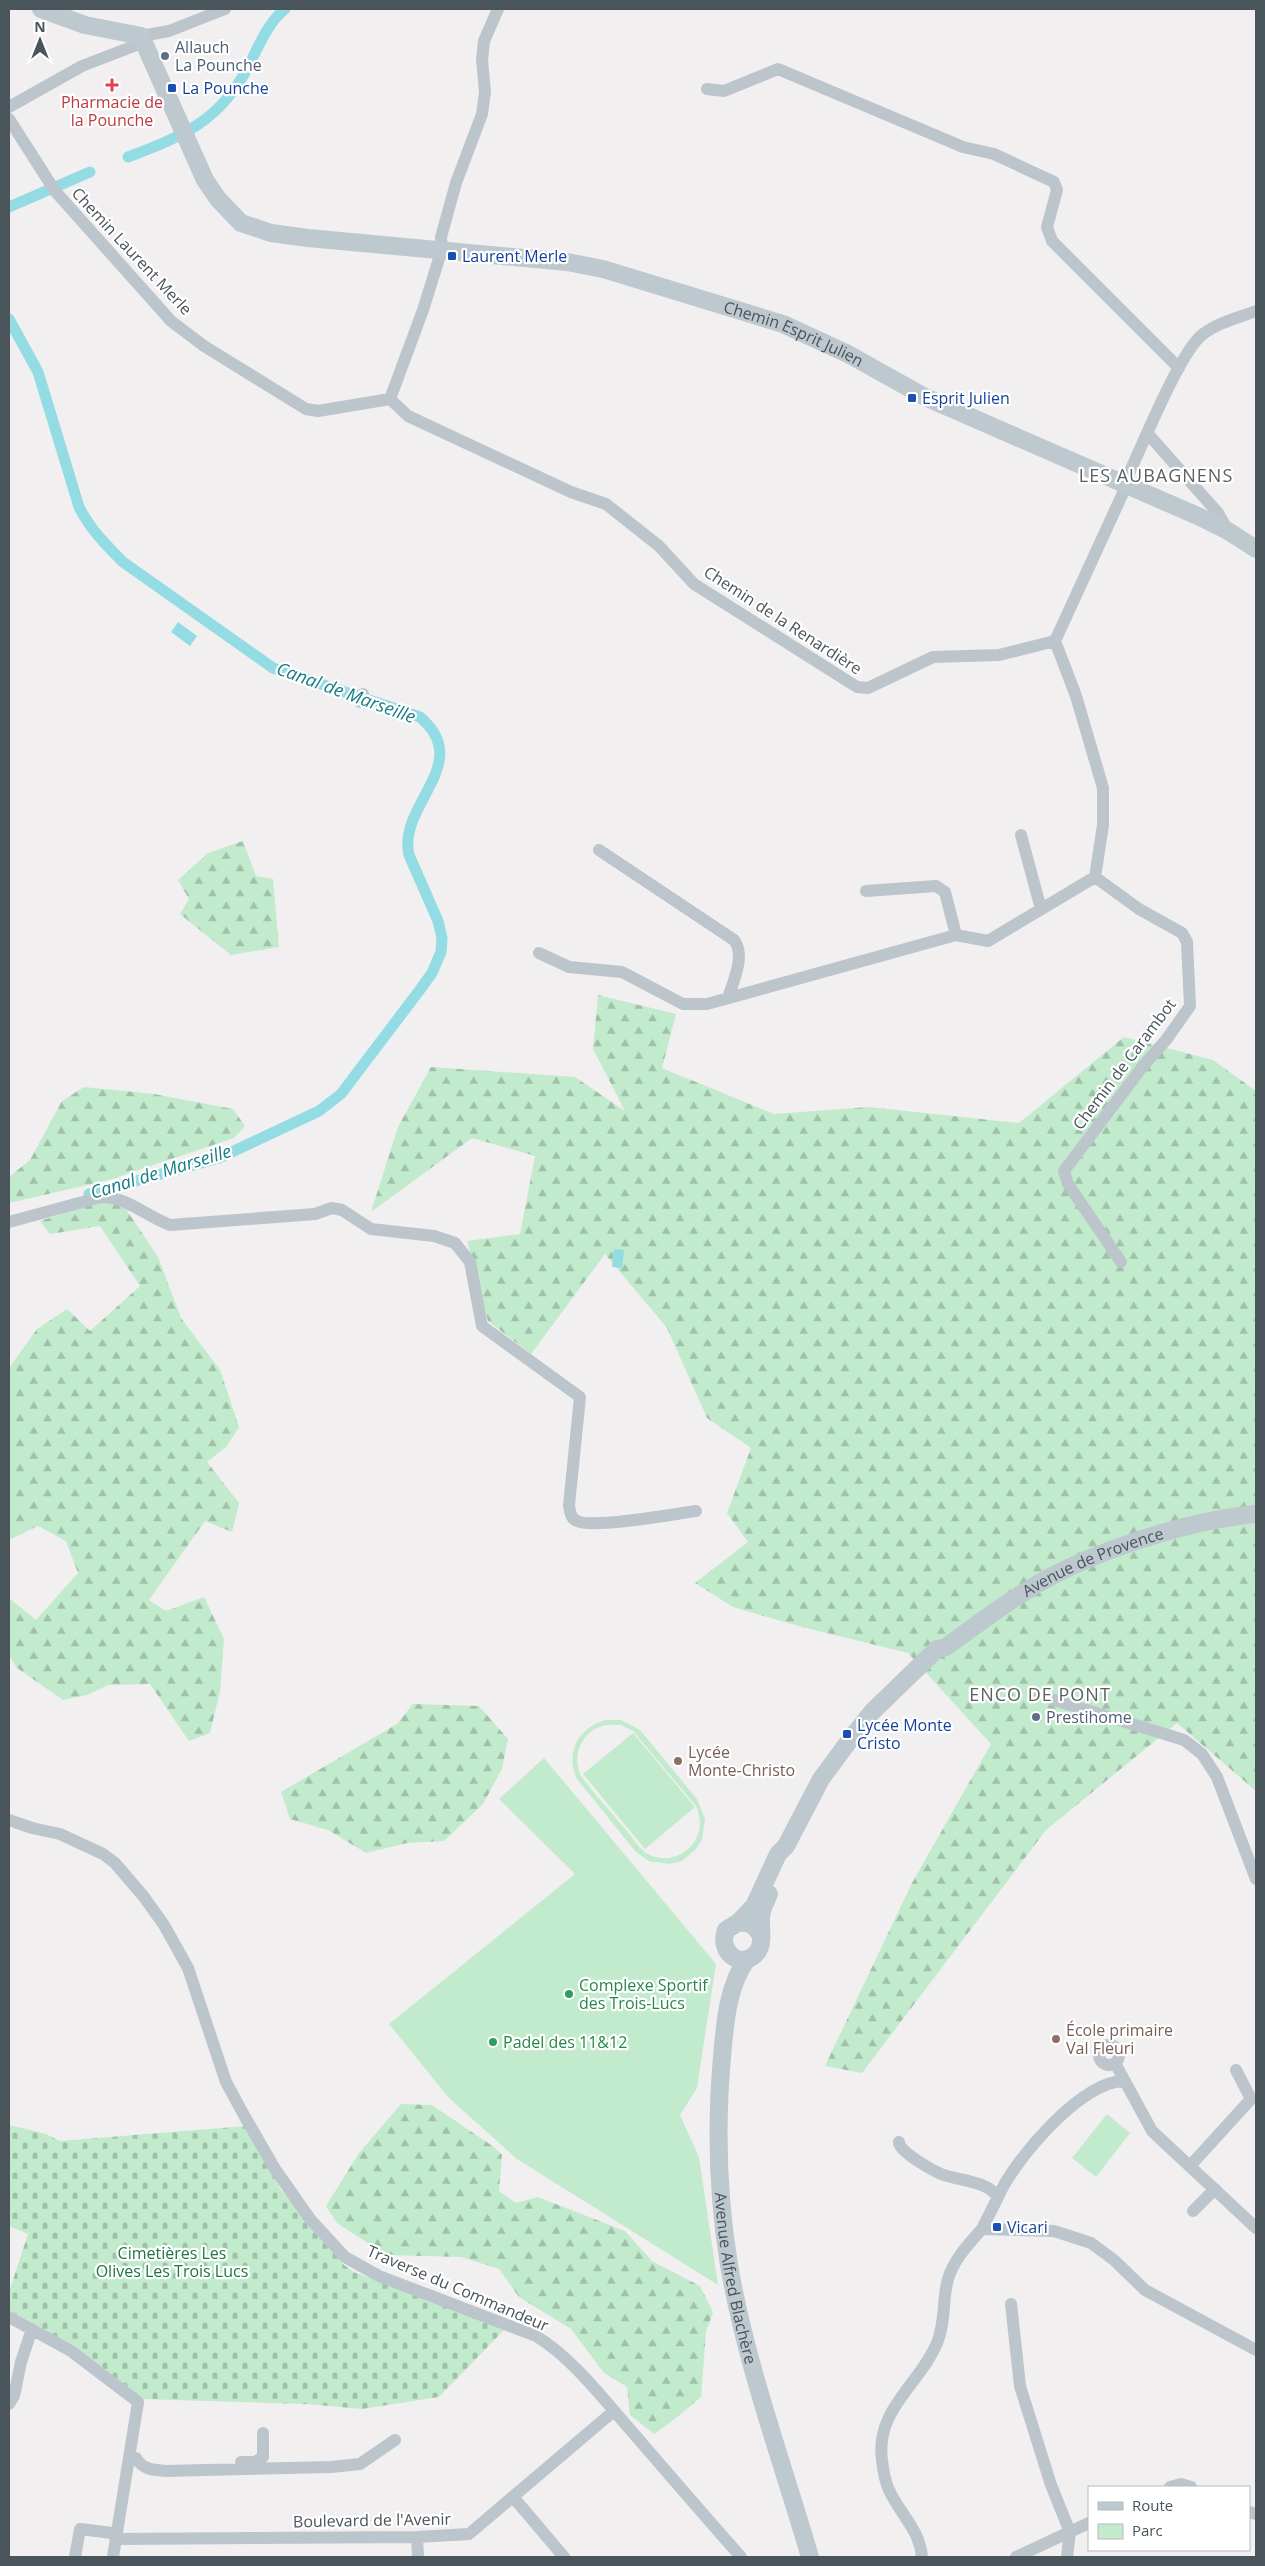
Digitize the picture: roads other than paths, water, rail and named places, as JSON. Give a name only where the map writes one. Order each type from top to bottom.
[{"type":"main road","points":[[41,9],[85,25],[141,36]]},
{"type":"main road","name":"Chemin Esprit Julien","points":[[141,36],[205,180],[233,216],[252,228],[308,238],[567,262],[603,269],[783,324],[848,354],[925,397],[1228,531],[1256,549]]},
{"type":"main road","name":"Avenue de Provence","points":[[739,1922],[754,1906],[778,1854],[786,1846],[811,1802],[821,1779],[872,1712],[937,1649],[946,1647],[1050,1577],[1090,1560],[1183,1528],[1256,1514]]},
{"type":"main road","name":"Avenue de Provence","points":[[761,1935],[762,1913],[784,1859],[786,1846]]},
{"type":"main road","points":[[739,1922],[752,1924],[761,1935],[758,1951],[747,1959],[734,1958],[728,1953],[723,1943],[729,1926],[739,1922]]},
{"type":"main road","name":"Avenue Alfred Blachère","points":[[728,1953],[732,1964],[732,1990],[725,2022],[720,2094],[724,2228],[730,2266],[757,2379],[810,2557]]},
{"type":"main road","name":"Avenue Alfred Blachère","points":[[732,1990],[747,1959]]},
{"type":"street","points":[[9,106],[82,66],[134,46],[141,36],[181,27],[225,9]]},
{"type":"street","points":[[390,399],[423,310],[442,249],[441,237],[456,183],[484,106],[482,60],[484,41],[498,9]]},
{"type":"street","points":[[707,89],[724,92],[778,69],[963,146],[994,154],[1054,182],[1057,190],[1047,227],[1052,241],[1179,368]]},
{"type":"street","name":"Chemin Laurent Merle","points":[[9,119],[52,186],[171,321],[204,346],[306,409],[318,411],[390,399]]},
{"type":"street","points":[[539,953],[570,967],[622,972],[683,1004],[696,1005],[728,998],[956,935],[988,941],[1095,878],[1103,825],[1103,788],[1076,696],[1056,641],[1123,493],[1124,484],[1179,368],[1201,335],[1220,324],[1256,311]]},
{"type":"street","name":"Chemin de la Renardière","points":[[390,399],[408,416],[571,492],[606,504],[616,510],[659,546],[694,584],[857,687],[868,688],[933,657],[999,655],[1056,641]]},
{"type":"street","points":[[1148,434],[1218,513],[1228,531]]},
{"type":"street","points":[[1021,836],[1041,910]]},
{"type":"street","points":[[599,850],[734,940],[740,954],[728,998]]},
{"type":"street","name":"Chemin de Carambot","points":[[1095,878],[1139,909],[1186,937],[1190,987],[1190,1006],[1166,1040],[1143,1066],[1064,1171],[1068,1184],[1121,1262]]},
{"type":"street","points":[[866,891],[936,886],[945,892],[956,935]]},
{"type":"street","points":[[9,1222],[101,1197],[115,1197],[126,1201],[150,1218],[170,1225],[315,1214],[332,1208],[342,1210],[371,1229],[434,1236],[455,1243],[470,1262],[482,1326],[580,1397],[569,1505],[570,1515],[576,1521],[594,1524],[696,1511]]},
{"type":"street","points":[[1051,1699],[1184,1740],[1202,1754],[1217,1777],[1256,1879]]},
{"type":"street","name":"Traverse du Commandeur","points":[[9,1820],[32,1828],[60,1834],[103,1854],[115,1863],[144,1898],[164,1925],[188,1968],[226,2082],[245,2118],[275,2169],[310,2219],[345,2257],[379,2276],[536,2336],[564,2356],[741,2557]]},
{"type":"street","points":[[1115,2063],[1152,2131],[1256,2228]]},
{"type":"street","points":[[1190,2166],[1254,2099],[1236,2070]]},
{"type":"street","points":[[922,2557],[915,2531],[888,2490],[881,2459],[881,2438],[888,2416],[936,2346],[942,2331],[948,2280],[959,2256],[982,2229],[1004,2183],[1031,2145],[1086,2095],[1110,2082],[1125,2081]]},
{"type":"street","points":[[899,2142],[902,2151],[941,2173],[984,2186],[998,2197]]},
{"type":"street","points":[[1193,2211],[1215,2189]]},
{"type":"street","points":[[982,2229],[1054,2231],[1092,2243],[1114,2260],[1145,2290],[1256,2350]]},
{"type":"street","points":[[1011,2304],[1020,2386],[1051,2485],[1070,2532],[1067,2557]]},
{"type":"street","points":[[9,2317],[71,2351],[138,2402],[133,2458],[114,2557]]},
{"type":"street","points":[[9,2404],[14,2396],[21,2362],[32,2329]]},
{"type":"street","name":"Boulevard de l'Avenir","points":[[75,2557],[80,2530],[112,2533],[116,2539],[417,2537],[469,2534],[514,2498],[614,2411]]},
{"type":"street","points":[[133,2458],[158,2464],[255,2462],[263,2458],[263,2433]]},
{"type":"street","points":[[133,2458],[148,2469],[166,2471],[331,2467],[360,2464],[395,2440]]},
{"type":"street","points":[[1174,2486],[1181,2484],[1188,2486]]},
{"type":"street","points":[[514,2498],[564,2557]]},
{"type":"street","points":[[1016,2557],[1088,2523]]},
{"type":"street","points":[[417,2537],[418,2557]]},
{"type":"water","points":[[9,313],[30,350],[24,353],[9,326]]},
{"type":"water","points":[[178,622],[197,636],[190,646],[171,632]]},
{"type":"water","points":[[614,1249],[624,1250],[622,1268],[612,1267]]},
{"type":"waterway","name":"Canal de Marseille","points":[[128,157],[183,134],[212,114],[237,86],[268,28],[285,9]]},
{"type":"waterway","name":"Canal de Marseille","points":[[9,207],[90,172]]},
{"type":"waterway","name":"Canal de Marseille","points":[[9,319],[38,372],[79,507],[93,530],[123,562],[273,668],[420,717],[435,734],[440,751],[438,768],[413,819],[408,836],[409,855],[438,921],[442,938],[441,952],[432,973],[341,1094],[319,1111],[219,1158],[89,1194]]},
{"type":"place","name":"Allauch La Pounche","points":[[165,56]]},
{"type":"place","name":"Pharmacie de la Pounche","points":[[112,85]]},
{"type":"place","name":"La Pounche","points":[[172,88]]},
{"type":"place","name":"Laurent Merle","points":[[452,256]]},
{"type":"place","name":"Esprit Julien","points":[[912,398]]},
{"type":"place","name":"Prestihome","points":[[1036,1717]]},
{"type":"place","name":"Lycée Monte Cristo","points":[[847,1734]]},
{"type":"place","name":"Lycée Monte-Christo","points":[[678,1761]]},
{"type":"place","name":"Complexe Sportif des Trois-Lucs","points":[[569,1994]]},
{"type":"place","name":"École primaire Val Fleuri","points":[[1056,2039]]},
{"type":"place","name":"Padel des 11&12","points":[[493,2042]]},
{"type":"place","name":"Vicari","points":[[997,2227]]},
{"type":"district","name":"LES AUBAGNENS","points":[[1156,476]]},
{"type":"district","name":"ENCO DE PONT","points":[[1040,1695]]},
{"type":"park label","name":"Cimetières Les Olives Les Trois Lucs","points":[[172,2262]]}]
